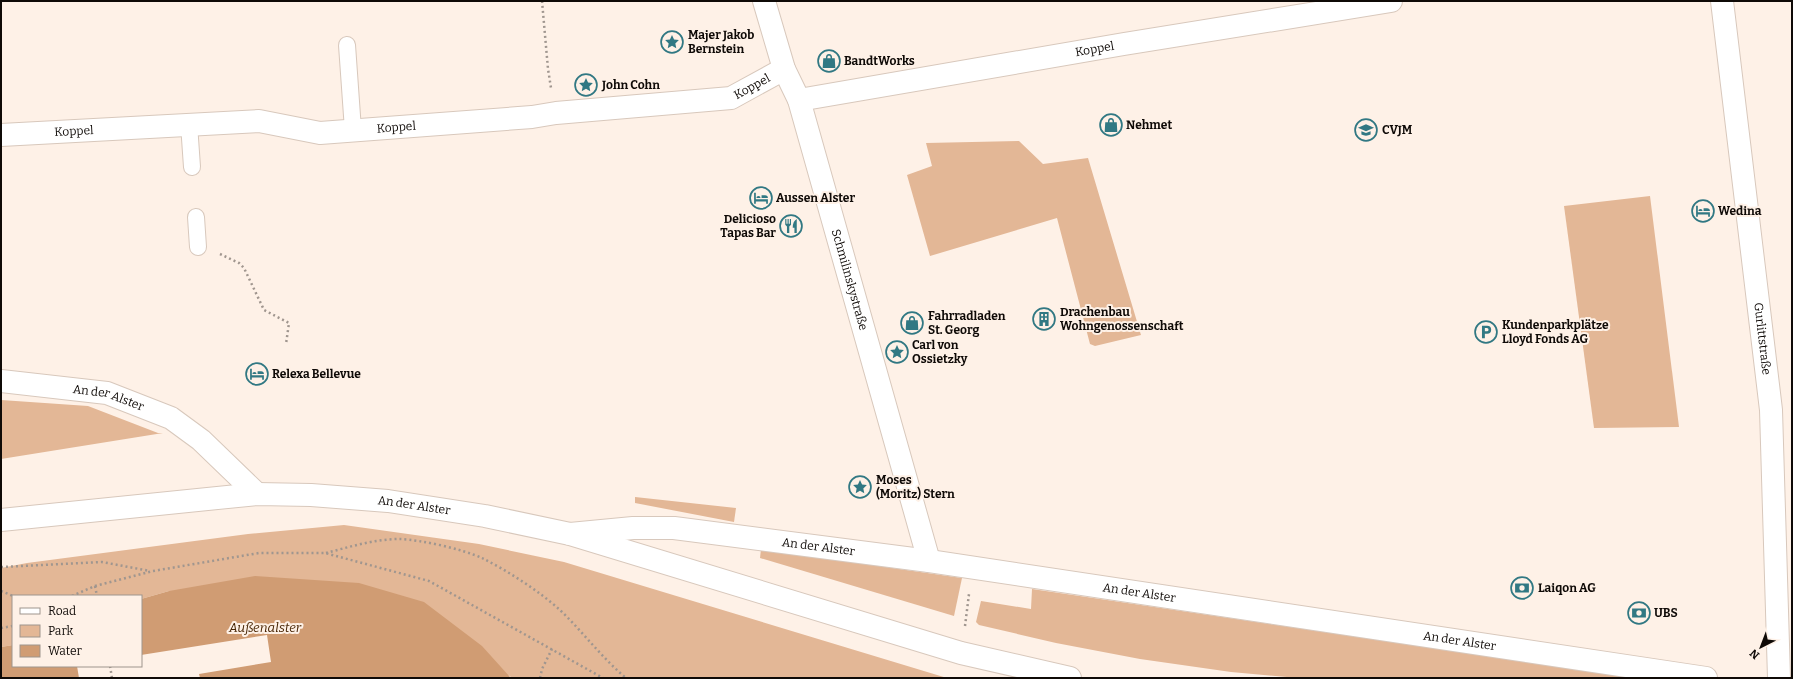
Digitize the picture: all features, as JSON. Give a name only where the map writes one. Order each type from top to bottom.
[{"type":"street","name":"Schmilinskystraße","points":[[764,1],[784,69],[799,100],[929,561]]},
{"type":"street","name":"Koppel","points":[[799,100],[1116,45],[1391,1]]},
{"type":"street","name":"Gurlittstraße","points":[[1722,1],[1771,410],[1779,678]]},
{"type":"street","name":"Koppel","points":[[1,135],[259,121],[320,133],[532,117],[556,113],[731,98],[784,69]]},
{"type":"street","name":"An der Alster","points":[[1,382],[107,393],[171,418],[201,440],[257,494]]},
{"type":"street","name":"An der Alster","points":[[1,520],[257,494],[311,495],[388,501],[485,516],[570,534],[961,653],[1070,678]]},
{"type":"street","name":"An der Alster","points":[[570,534],[634,528],[674,528],[929,561],[1706,678]]},
{"type":"lane","points":[[347,45],[353,130]]},
{"type":"lane","points":[[189,124],[192,167]]},
{"type":"lane","points":[[196,218],[198,247]]},
{"type":"path","points":[[542,1],[548,69]]},
{"type":"path","points":[[198,247],[239,263],[244,268],[264,310],[289,323],[286,344]]},
{"type":"path","points":[[74,595],[95,586],[152,571],[259,553],[325,553],[360,544],[399,539],[415,541],[482,558],[520,580],[549,600],[626,678]]},
{"type":"path","points":[[325,553],[428,581],[603,678]]},
{"type":"path","points":[[1,567],[102,562],[152,571]]},
{"type":"path","points":[[95,586],[97,595]]},
{"type":"path","points":[[1,591],[12,596]]},
{"type":"path","points":[[1,628],[12,626]]},
{"type":"path","points":[[540,678],[542,669],[552,649]]},
{"type":"path","points":[[110,667],[112,678]]},
{"type":"green space","points":[[1019,141],[1043,164],[1088,158],[1141,335],[1095,346],[1090,344],[1057,218],[930,256],[907,175],[932,166],[926,143]]},
{"type":"green space","points":[[1650,196],[1679,427],[1594,428],[1564,206]]},
{"type":"green space","points":[[1,400],[88,406],[158,433],[163,433],[1,459]]},
{"type":"green space","points":[[635,497],[736,508],[734,522],[635,503]]},
{"type":"green space","points":[[344,525],[479,544],[564,562],[947,678],[511,678],[510,676],[169,591],[142,599],[142,595],[12,595],[12,645],[1,647],[1,568],[27,563],[248,534]]},
{"type":"green space","points":[[761,549],[962,578],[954,616],[760,558]]},
{"type":"green space","points":[[1032,589],[1637,678],[1298,678],[1231,672],[1140,659],[1056,643],[979,625],[976,622],[981,601],[1031,609]]},
{"type":"water","name":"Außenalster","points":[[255,576],[359,583],[424,602],[482,646],[511,678],[1,678],[1,647],[12,645],[12,667],[142,667],[142,599],[169,591]]},
{"type":"pier","points":[[267,635],[271,662],[199,674],[200,678],[79,678],[77,667],[142,667],[142,655]]},
{"type":"place","name":"Majer Jakob Bernstein","points":[[672,42]]},
{"type":"place","name":"BandtWorks","points":[[829,61]]},
{"type":"place","name":"John Cohn","points":[[586,85]]},
{"type":"place","name":"Nehmet","points":[[1111,125]]},
{"type":"place","name":"CVJM","points":[[1366,130]]},
{"type":"place","name":"Aussen Alster","points":[[761,198]]},
{"type":"place","name":"Wedina","points":[[1703,211]]},
{"type":"place","name":"Delicioso Tapas Bar","points":[[791,226]]},
{"type":"place","name":"Drachenbau Wohngenossenschaft","points":[[1044,319]]},
{"type":"place","name":"Fahrradladen St. Georg","points":[[912,323]]},
{"type":"place","name":"Kundenparkplätze Lloyd Fonds AG","points":[[1486,332]]},
{"type":"place","name":"Carl von Ossietzky","points":[[897,352]]},
{"type":"place","name":"Relexa Bellevue","points":[[257,374]]},
{"type":"place","name":"Moses (Moritz) Stern","points":[[860,487]]},
{"type":"place","name":"Laiqon AG","points":[[1522,588]]},
{"type":"place","name":"UBS","points":[[1639,613]]}]
